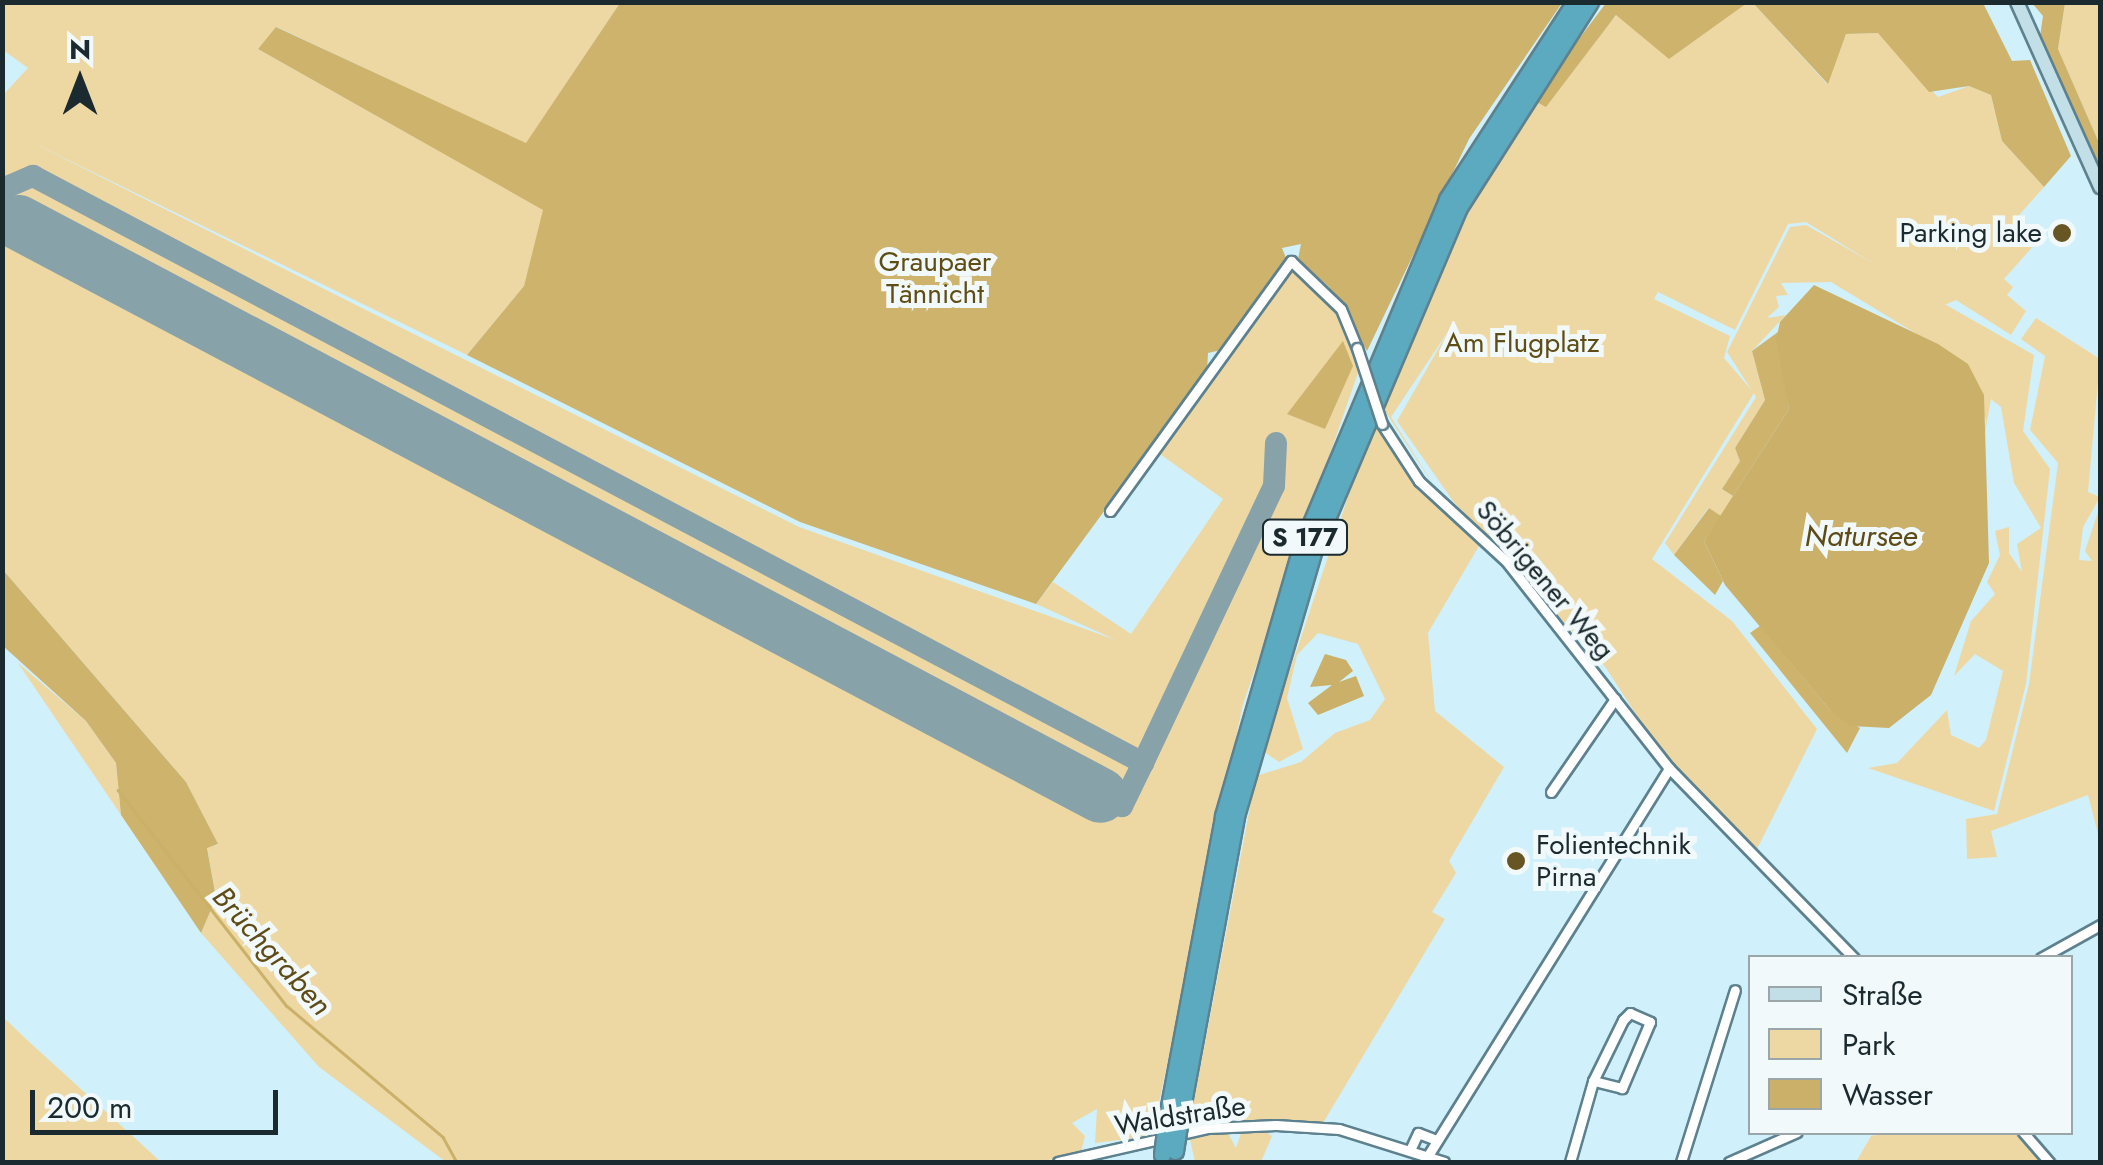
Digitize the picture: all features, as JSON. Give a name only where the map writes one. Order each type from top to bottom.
[{"type":"highway","name":"S 177","points":[[1168,1158],[1223,816],[1320,496],[1447,199],[1575,2]]},
{"type":"highway","name":"S 177","points":[[1173,1120],[1236,816],[1314,549],[1458,209],[1590,2]]},
{"type":"main road","points":[[2016,2],[2100,186]]},
{"type":"street","name":"Söbrigener Weg","points":[[1110,511],[1291,261],[1340,309],[1382,424],[1407,467],[1485,536],[1669,768],[1851,955]]},
{"type":"street","points":[[1551,792],[1616,699]]},
{"type":"street","points":[[1425,1159],[1669,768]]},
{"type":"street","points":[[2046,955],[2100,925]]},
{"type":"street","points":[[1681,1162],[1736,990]]},
{"type":"street","points":[[1570,1162],[1594,1081],[1627,1014],[1650,1022],[1622,1088],[1594,1081]]},
{"type":"street","name":"Waldstraße","points":[[1058,1162],[1238,1126],[1322,1126],[1444,1162]]},
{"type":"street","points":[[1410,1150],[1418,1133],[1436,1140]]},
{"type":"street","points":[[1729,1162],[1789,1135]]},
{"type":"street","points":[[2026,1135],[2049,1162]]},
{"type":"green space","points":[[3,3],[620,3],[526,144],[277,27],[258,49],[544,210],[524,286],[467,355],[27,140],[799,527],[1116,640],[1036,604],[1053,582],[1131,634],[1223,499],[1157,452],[1284,270],[1292,267],[1337,310],[1359,370],[1243,704],[1152,1136],[1095,1143],[1097,1109],[1072,1123],[1085,1136],[1081,1152],[1040,1162],[446,1162],[319,1067],[201,933],[216,898],[207,847],[218,845],[186,782],[3,570],[2,96],[28,68],[3,50]]},
{"type":"green space","name":"Graupaer Tännicht","points":[[620,3],[1562,3],[1469,139],[1367,351],[1329,287],[1298,259],[1301,244],[1282,248],[1286,258],[1221,350],[1208,353],[1207,371],[1036,604],[800,522],[467,355],[524,286],[543,210],[258,49],[276,27],[526,143]]},
{"type":"green space","name":"Am Flugplatz","points":[[1600,3],[1533,100],[1617,15],[1753,3],[1827,84],[1846,34],[1879,33],[1938,97],[1969,86],[1991,95],[2002,141],[2044,187],[2013,222],[2036,243],[2004,279],[2013,287],[2007,295],[2026,311],[2011,335],[1956,300],[1942,306],[1806,222],[1788,224],[1735,330],[1658,292],[1654,299],[1730,336],[1724,358],[1754,393],[1652,559],[1732,621],[1817,729],[1756,851],[1661,753],[1606,668],[1453,501],[1397,421],[1449,330],[1391,417],[1440,495],[1379,402],[1494,159],[1530,99]]},
{"type":"green space","points":[[1606,3],[1747,3],[1669,59],[1616,15],[1546,107],[1533,100]]},
{"type":"green space","points":[[1753,3],[1983,3],[2012,61],[2030,60],[2071,156],[2044,187],[2002,141],[1991,95],[1969,86],[1929,92],[1878,33],[1846,34],[1828,84]]},
{"type":"green space","points":[[2032,3],[2065,3],[2058,49],[2100,145],[2100,180],[2039,43],[2043,16]]},
{"type":"green space","points":[[2065,3],[2100,3],[2100,145],[2058,49]]},
{"type":"green space","points":[[1806,225],[2034,355],[2023,431],[2050,469],[2026,684],[1994,811],[1868,768],[1897,763],[1947,710],[1951,735],[1979,748],[1986,740],[2003,671],[1975,654],[1954,676],[1971,621],[1995,594],[1987,582],[2000,555],[1995,531],[2009,527],[2009,553],[2022,572],[2017,544],[2041,528],[2014,483],[2001,407],[1991,399],[1984,438],[1986,420],[1948,353],[1831,282],[1781,283],[1788,295],[1776,296],[1779,307],[1767,318],[1786,315],[1752,351],[1765,400],[1735,448],[1740,461],[1722,489],[1733,496],[1721,516],[1708,508],[1674,555],[1665,543],[1756,397],[1727,352],[1790,227]]},
{"type":"green space","points":[[2036,318],[2100,359],[2088,492],[2100,497],[2083,527],[2079,560],[2092,561],[2085,551],[2100,506],[2100,842],[2088,795],[1991,831],[1997,857],[1967,859],[1966,819],[1997,814],[2029,684],[2058,463],[2030,430],[2045,356],[2021,339]]},
{"type":"green space","points":[[1778,332],[1789,409],[1733,496],[1722,489],[1740,461],[1735,448],[1765,400],[1752,351]]},
{"type":"green space","points":[[1343,341],[1353,366],[1325,429],[1287,414]]},
{"type":"green space","points":[[1373,422],[1417,483],[1483,539],[1428,633],[1435,711],[1504,767],[1449,861],[1456,873],[1432,912],[1445,919],[1323,1123],[1240,1122],[1248,1105],[1227,1106],[1225,1121],[1190,1122],[1256,776],[1301,762],[1335,733],[1370,720],[1385,699],[1358,644],[1318,633],[1297,655],[1287,698],[1303,749],[1279,762],[1263,751]]},
{"type":"green space","points":[[1709,508],[1721,516],[1704,541],[1723,581],[1715,595],[1674,555]]},
{"type":"green space","points":[[3,570],[186,782],[218,844],[207,848],[216,898],[201,933],[121,815],[116,763],[86,721],[3,646]]},
{"type":"green space","points":[[1760,626],[1830,710],[1860,728],[1847,753],[1750,633]]},
{"type":"green space","points":[[18,663],[86,721],[116,763],[121,815]]},
{"type":"green space","points":[[2,1016],[26,1039],[161,1162],[3,1162]]},
{"type":"green space","points":[[1261,1129],[1272,1136],[1261,1162],[1195,1162],[1189,1135],[1227,1131],[1236,1148],[1242,1130]]},
{"type":"green space","points":[[2019,1135],[2045,1162],[1856,1162],[1871,1136]]},
{"type":"water","name":"Natursee","points":[[1814,285],[1938,344],[1968,364],[1984,395],[1989,563],[1931,695],[1889,728],[1850,726],[1830,710],[1725,585],[1704,541],[1789,409],[1776,340],[1780,322]]},
{"type":"water","points":[[1325,654],[1346,660],[1353,671],[1339,682],[1356,676],[1364,696],[1318,715],[1308,703],[1332,685],[1310,687]]},
{"type":"waterway","name":"Brüchgraben","points":[[118,790],[287,1006],[443,1137],[457,1162]]},
{"type":"taxiway","points":[[2,189],[33,176],[1143,763],[1122,806],[1100,795]]},
{"type":"taxiway","points":[[2,208],[18,222]]},
{"type":"taxiway","points":[[1143,763],[1274,486],[1276,443]]},
{"type":"runway","points":[[18,222],[1100,795]]},
{"type":"place","name":"Parking lake","points":[[2062,233]]},
{"type":"place","name":"Folientechnik Pirna","points":[[1516,861]]}]
